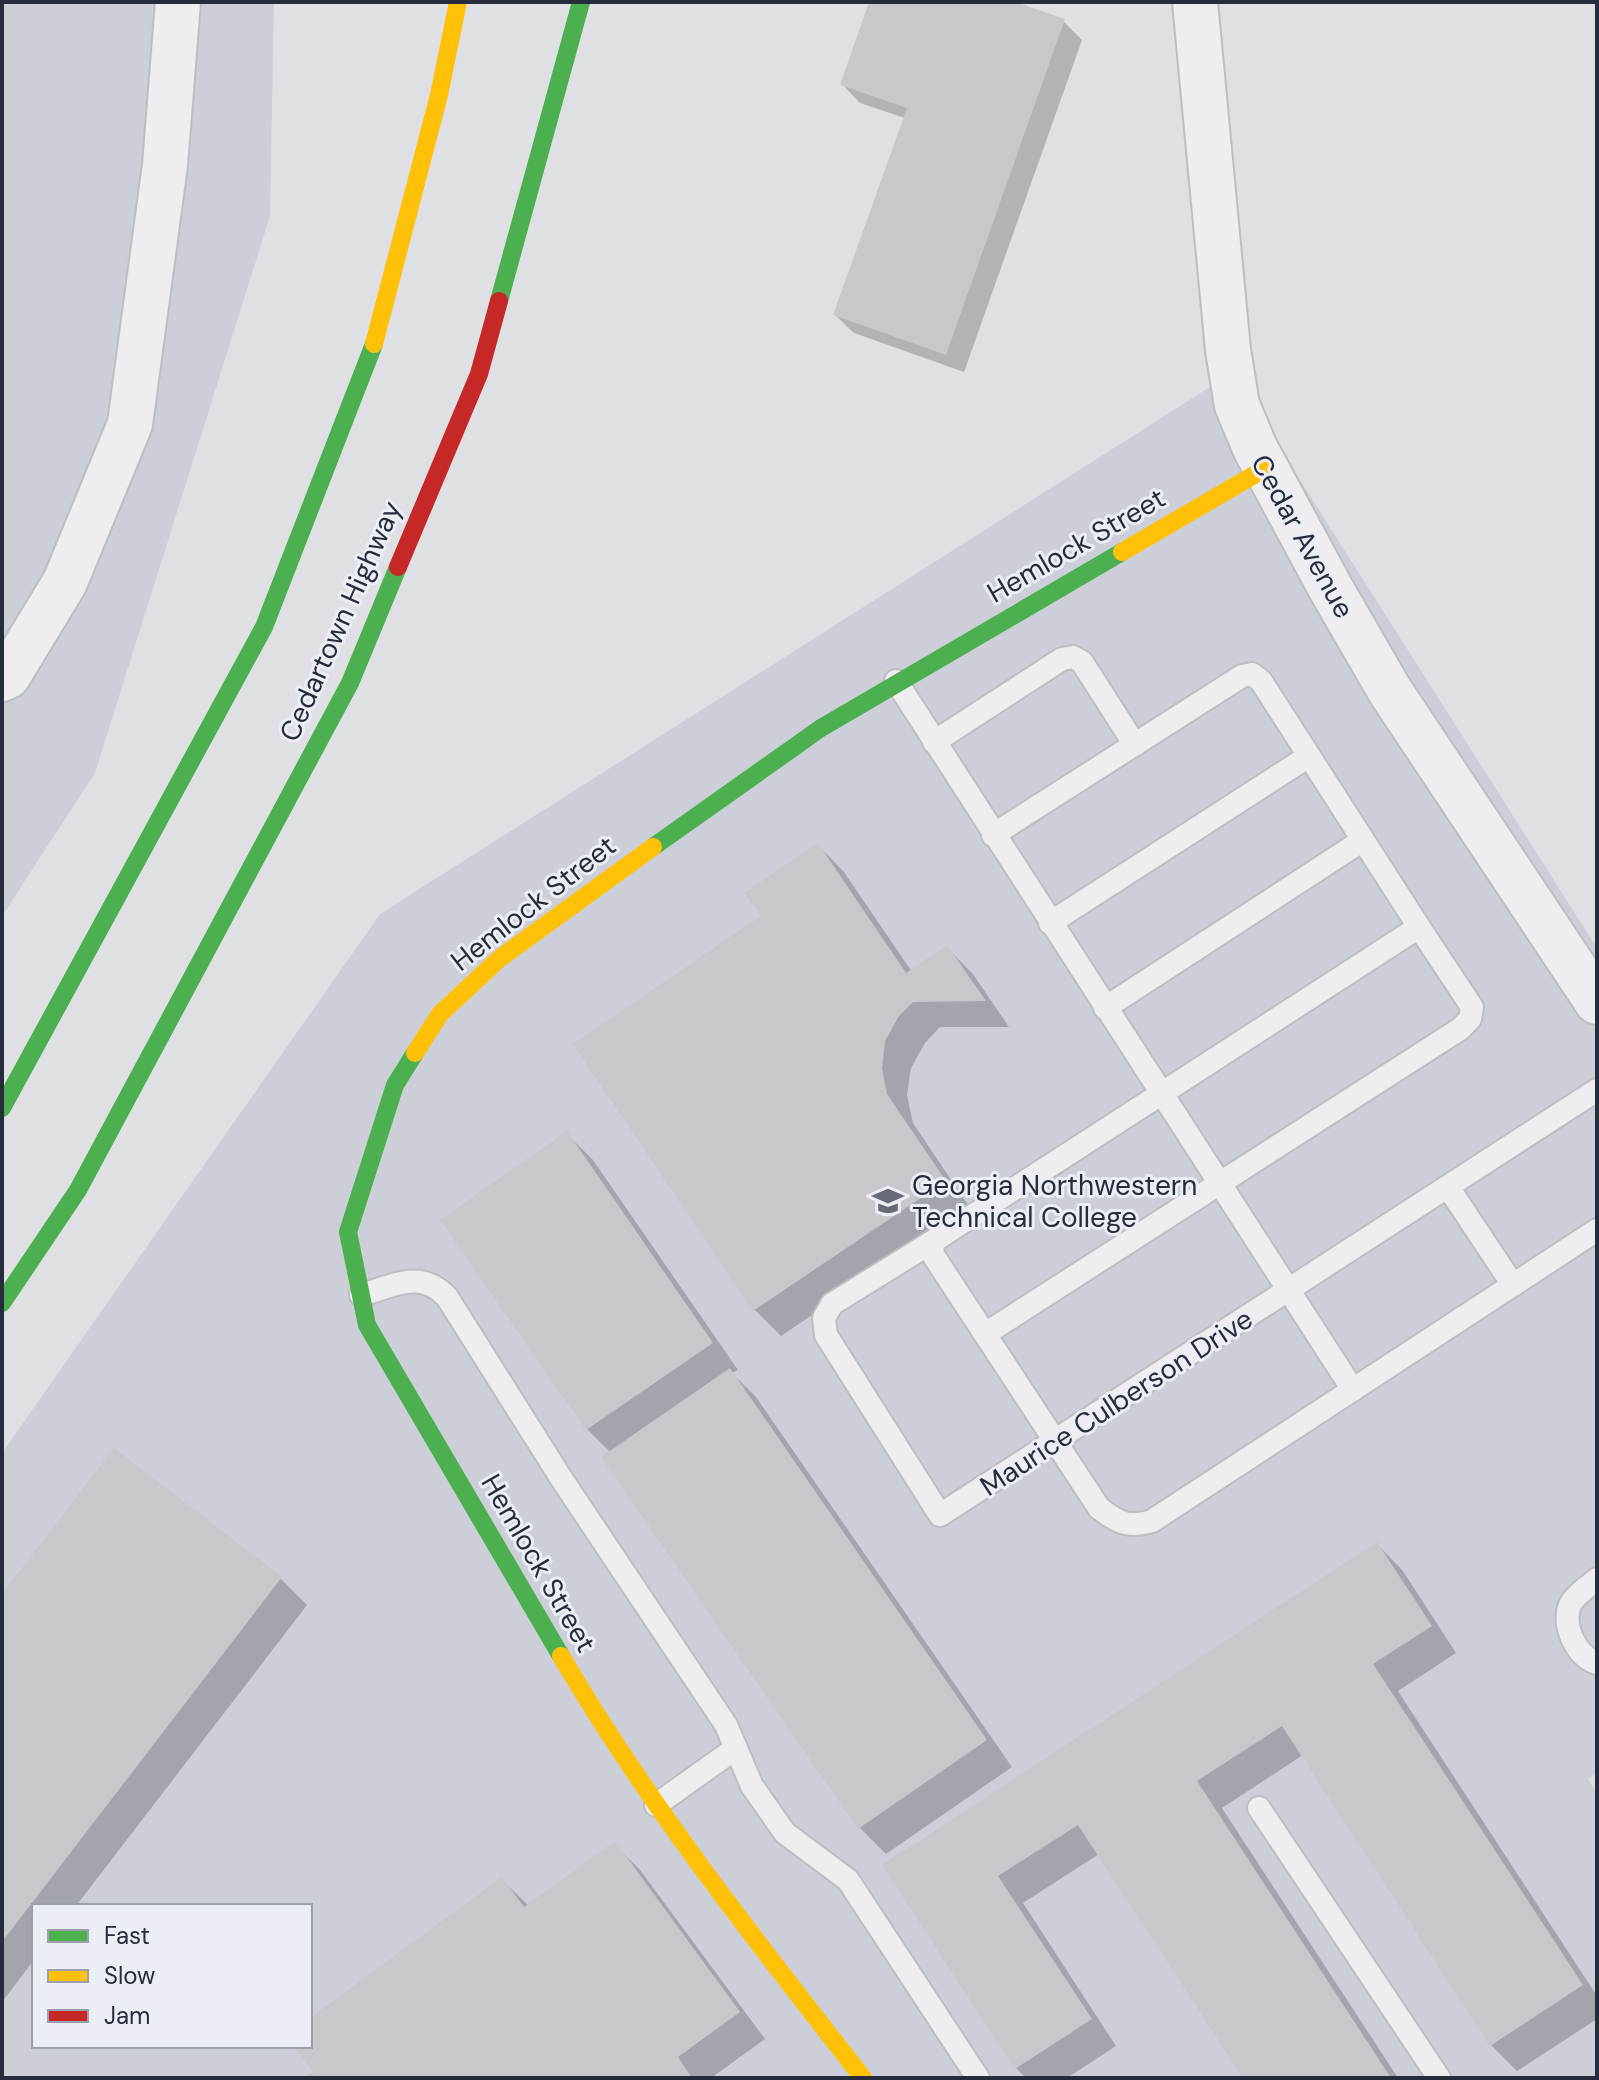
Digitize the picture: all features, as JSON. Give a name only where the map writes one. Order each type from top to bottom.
[{"type":"main road","points":[[437,2],[439,95]]},
{"type":"main road","points":[[2,1108],[264,627],[373,348],[439,95],[458,2]]},
{"type":"main road","name":"Cedartown Highway","points":[[2,1303],[78,1190],[350,683],[479,374],[581,2]]},
{"type":"main road","name":"Hemlock Street","points":[[863,2078],[706,1877],[610,1740],[367,1325],[348,1232],[395,1085],[440,1014],[511,950],[737,785],[896,681],[1266,468]]},
{"type":"street","points":[[2,679],[8,676],[65,582],[130,424],[165,165],[178,2]]},
{"type":"street","name":"Cedar Avenue","points":[[1195,2],[1228,350],[1237,405],[1266,468],[1390,691],[1597,1002]]},
{"type":"lane","points":[[934,742],[1062,659],[1073,657],[1082,662],[1135,745]]},
{"type":"lane","points":[[985,1334],[1460,1029],[1470,1019],[1472,1007],[1261,681],[1252,674],[1242,676],[993,835]]},
{"type":"lane","points":[[896,681],[1353,1390]]},
{"type":"lane","points":[[1050,923],[1309,756]]},
{"type":"lane","points":[[1105,1008],[1363,840]]},
{"type":"lane","points":[[1419,927],[932,1242],[933,1255],[1099,1508],[1116,1521],[1133,1527],[1152,1521],[1597,1230]]},
{"type":"lane","name":"Maurice Culberson Drive","points":[[932,1242],[832,1304],[824,1318],[826,1335],[940,1515],[1597,1090]]},
{"type":"lane","points":[[1448,1187],[1513,1285]]},
{"type":"lane","points":[[361,1295],[415,1280],[434,1283],[447,1297],[561,1478],[726,1725],[752,1786],[785,1833],[848,1880],[978,2078]]},
{"type":"lane","points":[[1597,1579],[1571,1603],[1568,1621],[1574,1642],[1590,1661],[1597,1663]]},
{"type":"lane","points":[[656,1805],[736,1748]]},
{"type":"lane","points":[[1259,1808],[1439,2078]]},
{"type":"shaded area","points":[[2,2],[274,2],[270,216],[95,773],[2,916]]},
{"type":"shaded area","name":"Georgia Northwestern Technical College","points":[[1232,373],[1597,948],[1597,1773],[1588,1779],[1597,1793],[1597,2078],[2,2078],[2,1453],[380,914]]},
{"type":"building","points":[[869,2],[1015,2],[1065,19],[946,355],[833,315],[907,108],[840,85]]},
{"type":"building","points":[[818,843],[906,973],[947,945],[986,1001],[913,1002],[899,1016],[885,1041],[882,1068],[887,1094],[946,1181],[753,1311],[573,1044],[761,916],[744,893]]},
{"type":"building","points":[[567,1131],[713,1343],[586,1430],[440,1220]]},
{"type":"building","points":[[730,1368],[987,1740],[858,1829],[601,1457]]},
{"type":"building","points":[[114,1448],[282,1577],[2,1942],[2,1594]]},
{"type":"building","points":[[1377,1542],[1432,1626],[1373,1664],[1583,1985],[1490,2046],[1282,1726],[1197,1781],[1391,2078],[1243,2078],[1078,1825],[998,1876],[1092,2019],[1015,2069],[882,1865]]},
{"type":"building","points":[[615,1841],[740,2012],[678,2057],[692,2078],[305,2078],[313,2072],[295,2048],[312,2048],[312,2017],[502,1877],[524,1907]]},
{"type":"traffic: fast","points":[[499,301],[581,2]]},
{"type":"traffic: fast","points":[[2,1108],[264,627],[374,344]]},
{"type":"traffic: fast","points":[[653,847],[821,728],[1122,552]]},
{"type":"traffic: fast","points":[[2,1303],[78,1190],[350,683],[398,567]]},
{"type":"traffic: fast","points":[[415,1053],[395,1085],[348,1232],[367,1325],[561,1656]]},
{"type":"traffic: slow","points":[[374,344],[439,95],[458,2]]},
{"type":"traffic: slow","points":[[1122,552],[1266,468]]},
{"type":"traffic: slow","points":[[415,1053],[440,1014],[499,959],[653,847]]},
{"type":"traffic: slow","points":[[561,1656],[667,1819],[863,2078]]},
{"type":"traffic: jam","points":[[398,567],[479,374],[499,301]]},
{"type":"place","name":"Georgia Northwestern Technical College","points":[[888,1201]]}]
